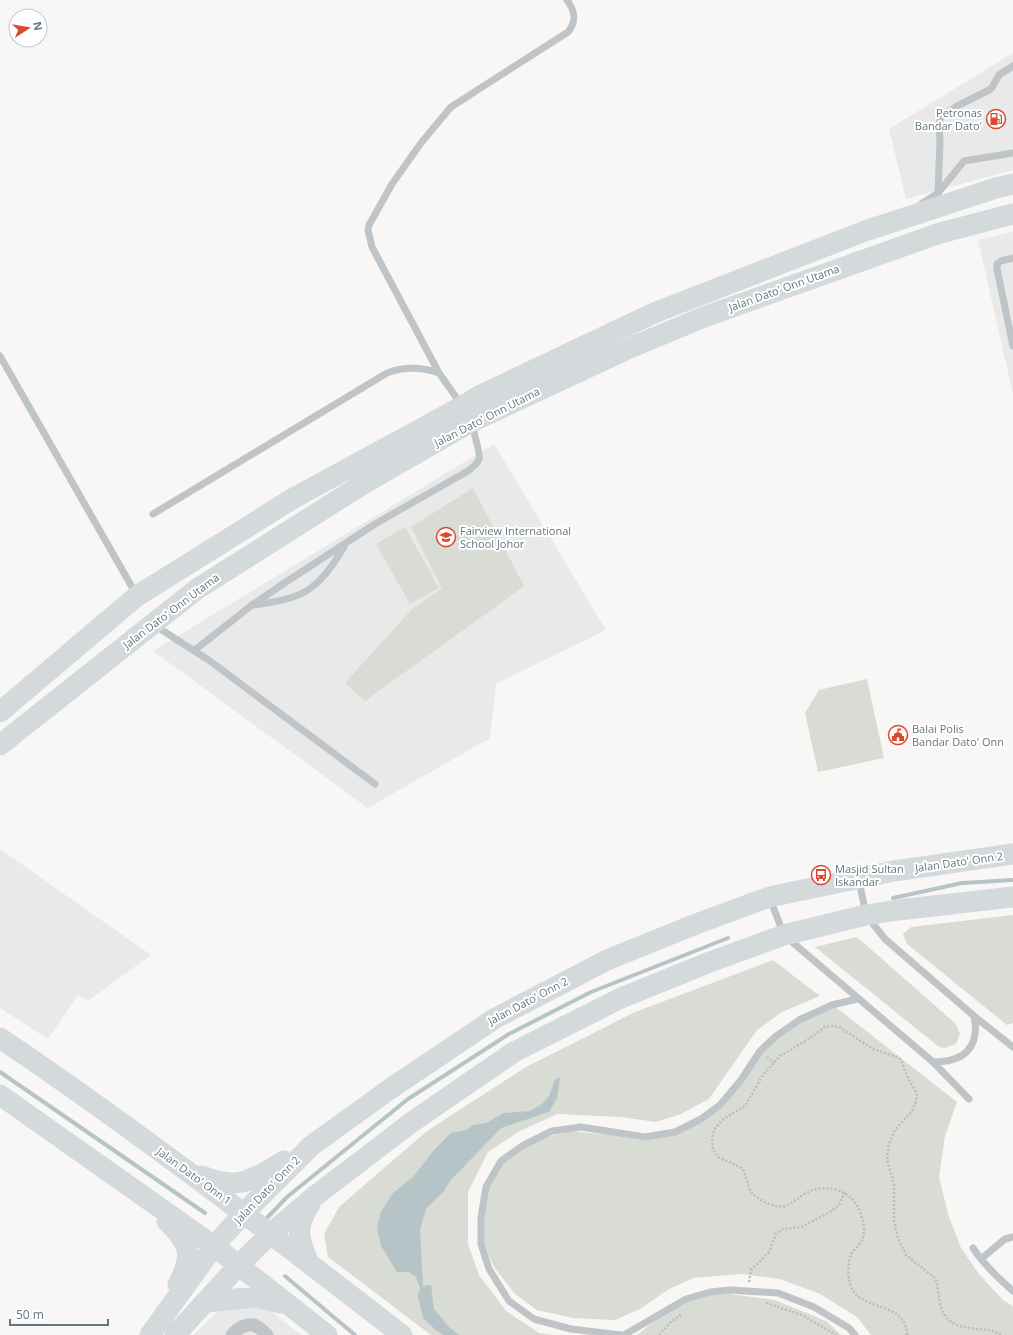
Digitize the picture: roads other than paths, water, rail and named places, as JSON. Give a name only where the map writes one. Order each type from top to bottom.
[{"type":"main road","name":"Jalan Dato' Onn Utama","points":[[0,746],[152,623],[197,589],[360,486],[467,414],[479,396],[654,313],[889,223],[996,188],[1013,184]]},
{"type":"main road","name":"Jalan Dato' Onn Utama","points":[[0,712],[137,596],[292,499],[467,414],[704,317],[940,233],[1013,214]]},
{"type":"main road","points":[[182,568],[197,589]]},
{"type":"main road","name":"Jalan Dato' Onn 2","points":[[161,1332],[214,1246],[244,1213],[311,1146],[384,1093],[494,1018],[606,960],[769,897],[894,871],[1013,854]]},
{"type":"main road","points":[[161,1332],[206,1302],[238,1266],[270,1234],[315,1196],[412,1122],[514,1052],[621,998],[710,962],[784,935],[866,915],[1013,897]]},
{"type":"main road","name":"Jalan Dato' Onn 1","points":[[0,1038],[61,1079],[184,1168],[402,1335]]},
{"type":"main road","points":[[0,1095],[214,1246],[327,1335]]},
{"type":"main road","points":[[184,1168],[216,1182],[232,1184],[254,1180],[311,1146]]},
{"type":"main road","points":[[139,1192],[180,1236],[187,1247],[187,1261],[161,1332]]},
{"type":"main road","points":[[308,1262],[300,1243],[299,1229],[303,1216],[315,1196]]},
{"type":"main road","points":[[206,1302],[255,1297],[288,1304]]},
{"type":"street","points":[[232,1335],[245,1325],[256,1326],[267,1335]]},
{"type":"lane","points":[[195,650],[252,605],[286,582],[376,524],[468,471],[479,459],[480,453],[467,414],[439,373],[372,247],[368,230],[392,184],[421,143],[451,107],[568,32],[573,26],[574,21],[573,9],[567,0]]},
{"type":"lane","points":[[938,194],[940,141],[939,125],[941,116],[991,89],[999,75],[1013,66]]},
{"type":"lane","points":[[889,223],[938,194],[964,161],[1013,153]]},
{"type":"lane","points":[[1013,258],[1001,261],[997,264],[1013,346]]},
{"type":"lane","points":[[0,356],[137,596]]},
{"type":"lane","points":[[153,514],[387,373],[416,367],[426,368],[439,373]]},
{"type":"lane","points":[[252,605],[288,599],[309,590],[321,580],[345,545]]},
{"type":"lane","points":[[152,623],[195,650],[375,784]]},
{"type":"lane","points":[[859,879],[866,915],[885,939],[974,1016],[1013,1047]]},
{"type":"lane","points":[[769,897],[784,935],[857,999],[933,1062],[969,1099]]},
{"type":"lane","points":[[621,1335],[571,1329],[534,1319],[509,1301],[489,1269],[481,1244],[481,1217],[486,1187],[500,1161],[522,1146],[552,1131],[581,1127],[645,1137],[675,1132],[701,1119],[720,1105],[741,1080],[760,1051],[776,1036],[799,1020],[832,1005],[857,999]]},
{"type":"lane","points":[[933,1062],[946,1062],[959,1058],[970,1047],[975,1035],[974,1016]]},
{"type":"lane","points":[[981,1259],[1005,1239],[1013,1237]]},
{"type":"lane","points":[[973,1248],[1000,1280],[1013,1291]]},
{"type":"lane","points":[[624,1335],[686,1298],[710,1292],[730,1290],[778,1293],[814,1307],[849,1328],[855,1335]]},
{"type":"waterway","points":[[893,898],[962,883],[1013,880]]},
{"type":"waterway","points":[[265,1220],[287,1197],[408,1099],[509,1034],[591,992],[728,938]]},
{"type":"waterway","points":[[0,1072],[205,1213]]},
{"type":"waterway","points":[[285,1276],[355,1335]]},
{"type":"place","name":"Petronas Bandar Dato'","points":[[996,119]]},
{"type":"place","name":"Fairview International School Johor","points":[[446,537]]},
{"type":"place","name":"Balai Polis Bandar Dato' Onn","points":[[898,735]]},
{"type":"place","name":"Masjid Sultan Iskandar","points":[[821,875]]}]
